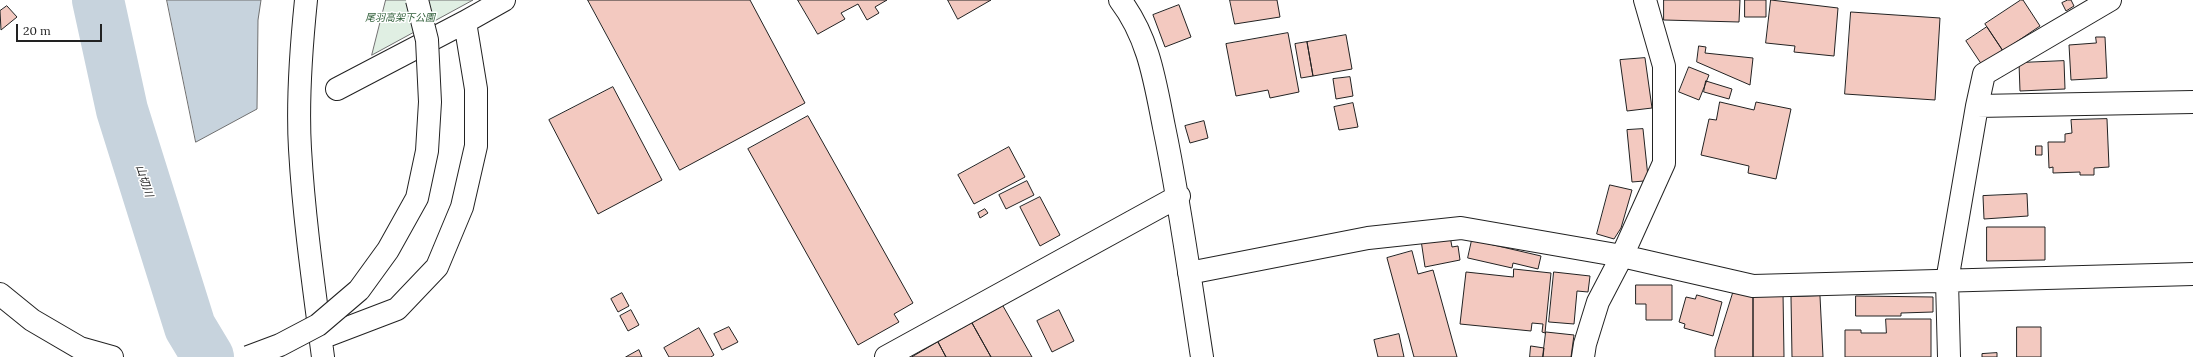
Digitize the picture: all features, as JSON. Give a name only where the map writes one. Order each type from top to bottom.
[{"type":"main road","points":[[306,0],[300,55],[300,147],[308,250],[322,347],[397,309],[437,267],[462,207],[476,146],[476,89],[465,22]]},
{"type":"main road","points":[[248,357],[280,345],[318,325],[359,290],[388,250],[417,198],[427,151],[430,102],[427,40],[417,0]]},
{"type":"main road","points":[[337,89],[504,0]]},
{"type":"main road","points":[[1120,0],[1134,18],[1150,60],[1178,196],[1202,357]]},
{"type":"main road","points":[[1583,357],[1585,344],[1598,302],[1622,256],[1664,163],[1664,66],[1645,0]]},
{"type":"main road","points":[[1949,357],[1947,281],[1977,106],[1984,74],[2110,0]]},
{"type":"main road","points":[[1977,106],[2193,102]]},
{"type":"main road","points":[[886,357],[1178,196]]},
{"type":"main road","points":[[1189,273],[1368,238],[1461,228],[1622,256],[1753,286],[2193,274]]},
{"type":"main road","points":[[0,294],[32,320],[80,348],[112,357]]},
{"type":"green space","name":"尾羽高架下公園","points":[[386,0],[473,0],[372,55]]},
{"type":"shaded area","points":[[167,0],[261,0],[258,20],[257,109],[196,142]]},
{"type":"building","points":[[588,0],[750,0],[805,103],[680,170]]},
{"type":"building","points":[[798,0],[887,0],[875,7],[879,13],[867,20],[858,4],[841,13],[845,19],[818,34]]},
{"type":"building","points":[[948,0],[991,0],[958,19]]},
{"type":"building","points":[[1230,0],[1277,0],[1280,17],[1235,24]]},
{"type":"building","points":[[1664,0],[1740,0],[1739,22],[1664,20]]},
{"type":"building","points":[[1745,0],[1766,0],[1766,17],[1745,17]]},
{"type":"building","points":[[1771,0],[1838,8],[1834,56],[1794,52],[1795,46],[1766,43]]},
{"type":"building","points":[[2023,0],[2040,26],[2003,51],[1985,24]]},
{"type":"building","points":[[2071,0],[2074,6],[2066,11],[2062,3]]},
{"type":"building","points":[[1179,5],[1191,37],[1165,47],[1153,15]]},
{"type":"building","points":[[7,6],[17,17],[1,30],[0,11]]},
{"type":"building","points":[[1851,12],[1940,18],[1935,100],[1845,94]]},
{"type":"building","points":[[1987,27],[2003,51],[1982,65],[1966,41]]},
{"type":"building","points":[[1288,33],[1299,92],[1270,98],[1268,90],[1236,96],[1226,44]]},
{"type":"building","points":[[1346,35],[1352,69],[1313,76],[1307,42]]},
{"type":"building","points":[[2096,37],[2105,37],[2107,78],[2071,80],[2069,45],[2096,43]]},
{"type":"building","points":[[1307,42],[1313,76],[1301,78],[1295,44]]},
{"type":"building","points":[[1699,46],[1706,47],[1705,53],[1753,58],[1750,85],[1697,62]]},
{"type":"building","points":[[1645,58],[1652,108],[1627,111],[1620,60]]},
{"type":"building","points":[[2064,61],[2065,89],[2020,91],[2019,63]]},
{"type":"building","points":[[1689,67],[1709,75],[1699,100],[1679,92]]},
{"type":"building","points":[[1350,77],[1353,96],[1336,99],[1333,79]]},
{"type":"building","points":[[1706,81],[1732,89],[1729,99],[1704,92]]},
{"type":"building","points":[[613,87],[662,180],[598,214],[549,120]]},
{"type":"building","points":[[1720,102],[1754,110],[1756,102],[1791,109],[1776,179],[1748,173],[1749,166],[1701,155],[1709,119],[1716,120]]},
{"type":"building","points":[[1353,103],[1358,127],[1339,130],[1334,107]]},
{"type":"building","points":[[808,116],[913,303],[894,314],[899,322],[858,345],[748,149]]},
{"type":"building","points":[[2107,119],[2109,167],[2094,168],[2094,175],[2080,175],[2080,172],[2053,173],[2053,167],[2049,168],[2048,142],[2065,142],[2065,134],[2072,133],[2071,120]]},
{"type":"building","points":[[1204,121],[1208,138],[1190,143],[1185,126]]},
{"type":"building","points":[[1643,129],[1648,177],[1644,181],[1632,182],[1627,130]]},
{"type":"building","points":[[2036,146],[2042,146],[2042,155],[2036,155]]},
{"type":"building","points":[[1009,147],[1025,177],[974,204],[958,175]]},
{"type":"building","points":[[1027,181],[1034,195],[1006,209],[999,195]]},
{"type":"building","points":[[1610,185],[1632,190],[1621,228],[1614,239],[1597,234]]},
{"type":"building","points":[[2027,194],[2028,216],[1984,219],[1983,196]]},
{"type":"building","points":[[1040,197],[1060,235],[1040,246],[1020,207]]},
{"type":"building","points":[[985,209],[988,213],[980,218],[978,213]]},
{"type":"building","points":[[1987,227],[2045,227],[2045,260],[1987,261]]},
{"type":"building","points":[[1450,236],[1452,247],[1458,246],[1460,260],[1425,267],[1421,240]]},
{"type":"building","points":[[1472,240],[1541,256],[1538,269],[1513,263],[1512,268],[1468,258]]},
{"type":"building","points":[[1412,251],[1418,274],[1433,270],[1457,357],[1414,357],[1387,258]]},
{"type":"building","points":[[1514,269],[1551,273],[1545,333],[1542,332],[1543,324],[1532,323],[1531,331],[1460,324],[1466,272],[1513,277]]},
{"type":"building","points":[[1554,272],[1590,276],[1588,292],[1577,291],[1574,324],[1549,322]]},
{"type":"building","points":[[1636,285],[1672,285],[1672,320],[1646,320],[1646,304],[1636,304]]},
{"type":"building","points":[[1783,292],[1784,357],[1753,357],[1753,293]]},
{"type":"building","points":[[622,293],[629,306],[618,312],[611,299]]},
{"type":"building","points":[[1733,293],[1753,293],[1753,357],[1715,357],[1715,350]]},
{"type":"building","points":[[1697,295],[1722,302],[1713,336],[1684,328],[1685,324],[1679,322],[1686,297],[1695,299]]},
{"type":"building","points":[[1820,296],[1823,357],[1792,357],[1791,297]]},
{"type":"building","points":[[1856,296],[1933,297],[1933,312],[1901,313],[1901,316],[1856,316]]},
{"type":"building","points":[[1003,306],[1032,357],[991,357],[972,323]]},
{"type":"building","points":[[631,310],[639,325],[628,331],[620,316]]},
{"type":"building","points":[[1059,310],[1074,341],[1052,352],[1037,321]]},
{"type":"building","points":[[1886,319],[1931,319],[1931,357],[1845,357],[1845,330],[1861,330],[1861,333],[1886,333]]},
{"type":"building","points":[[972,323],[991,357],[946,357],[938,342]]},
{"type":"building","points":[[729,327],[738,342],[722,350],[714,334]]},
{"type":"building","points":[[2017,327],[2041,327],[2041,357],[2017,357]]},
{"type":"building","points":[[699,328],[714,355],[711,357],[669,357],[664,348]]},
{"type":"building","points":[[1546,332],[1574,335],[1571,357],[1543,357]]},
{"type":"building","points":[[1399,334],[1404,357],[1378,357],[1374,340]]},
{"type":"building","points":[[938,342],[946,357],[912,357]]},
{"type":"building","points":[[1531,346],[1544,348],[1543,357],[1530,357]]},
{"type":"building","points":[[639,350],[642,357],[626,357]]},
{"type":"building","points":[[1997,353],[1997,357],[1982,357],[1982,354]]},
{"type":"waterway","name":"山切川","points":[[98,0],[122,110],[190,327],[208,357]]}]
